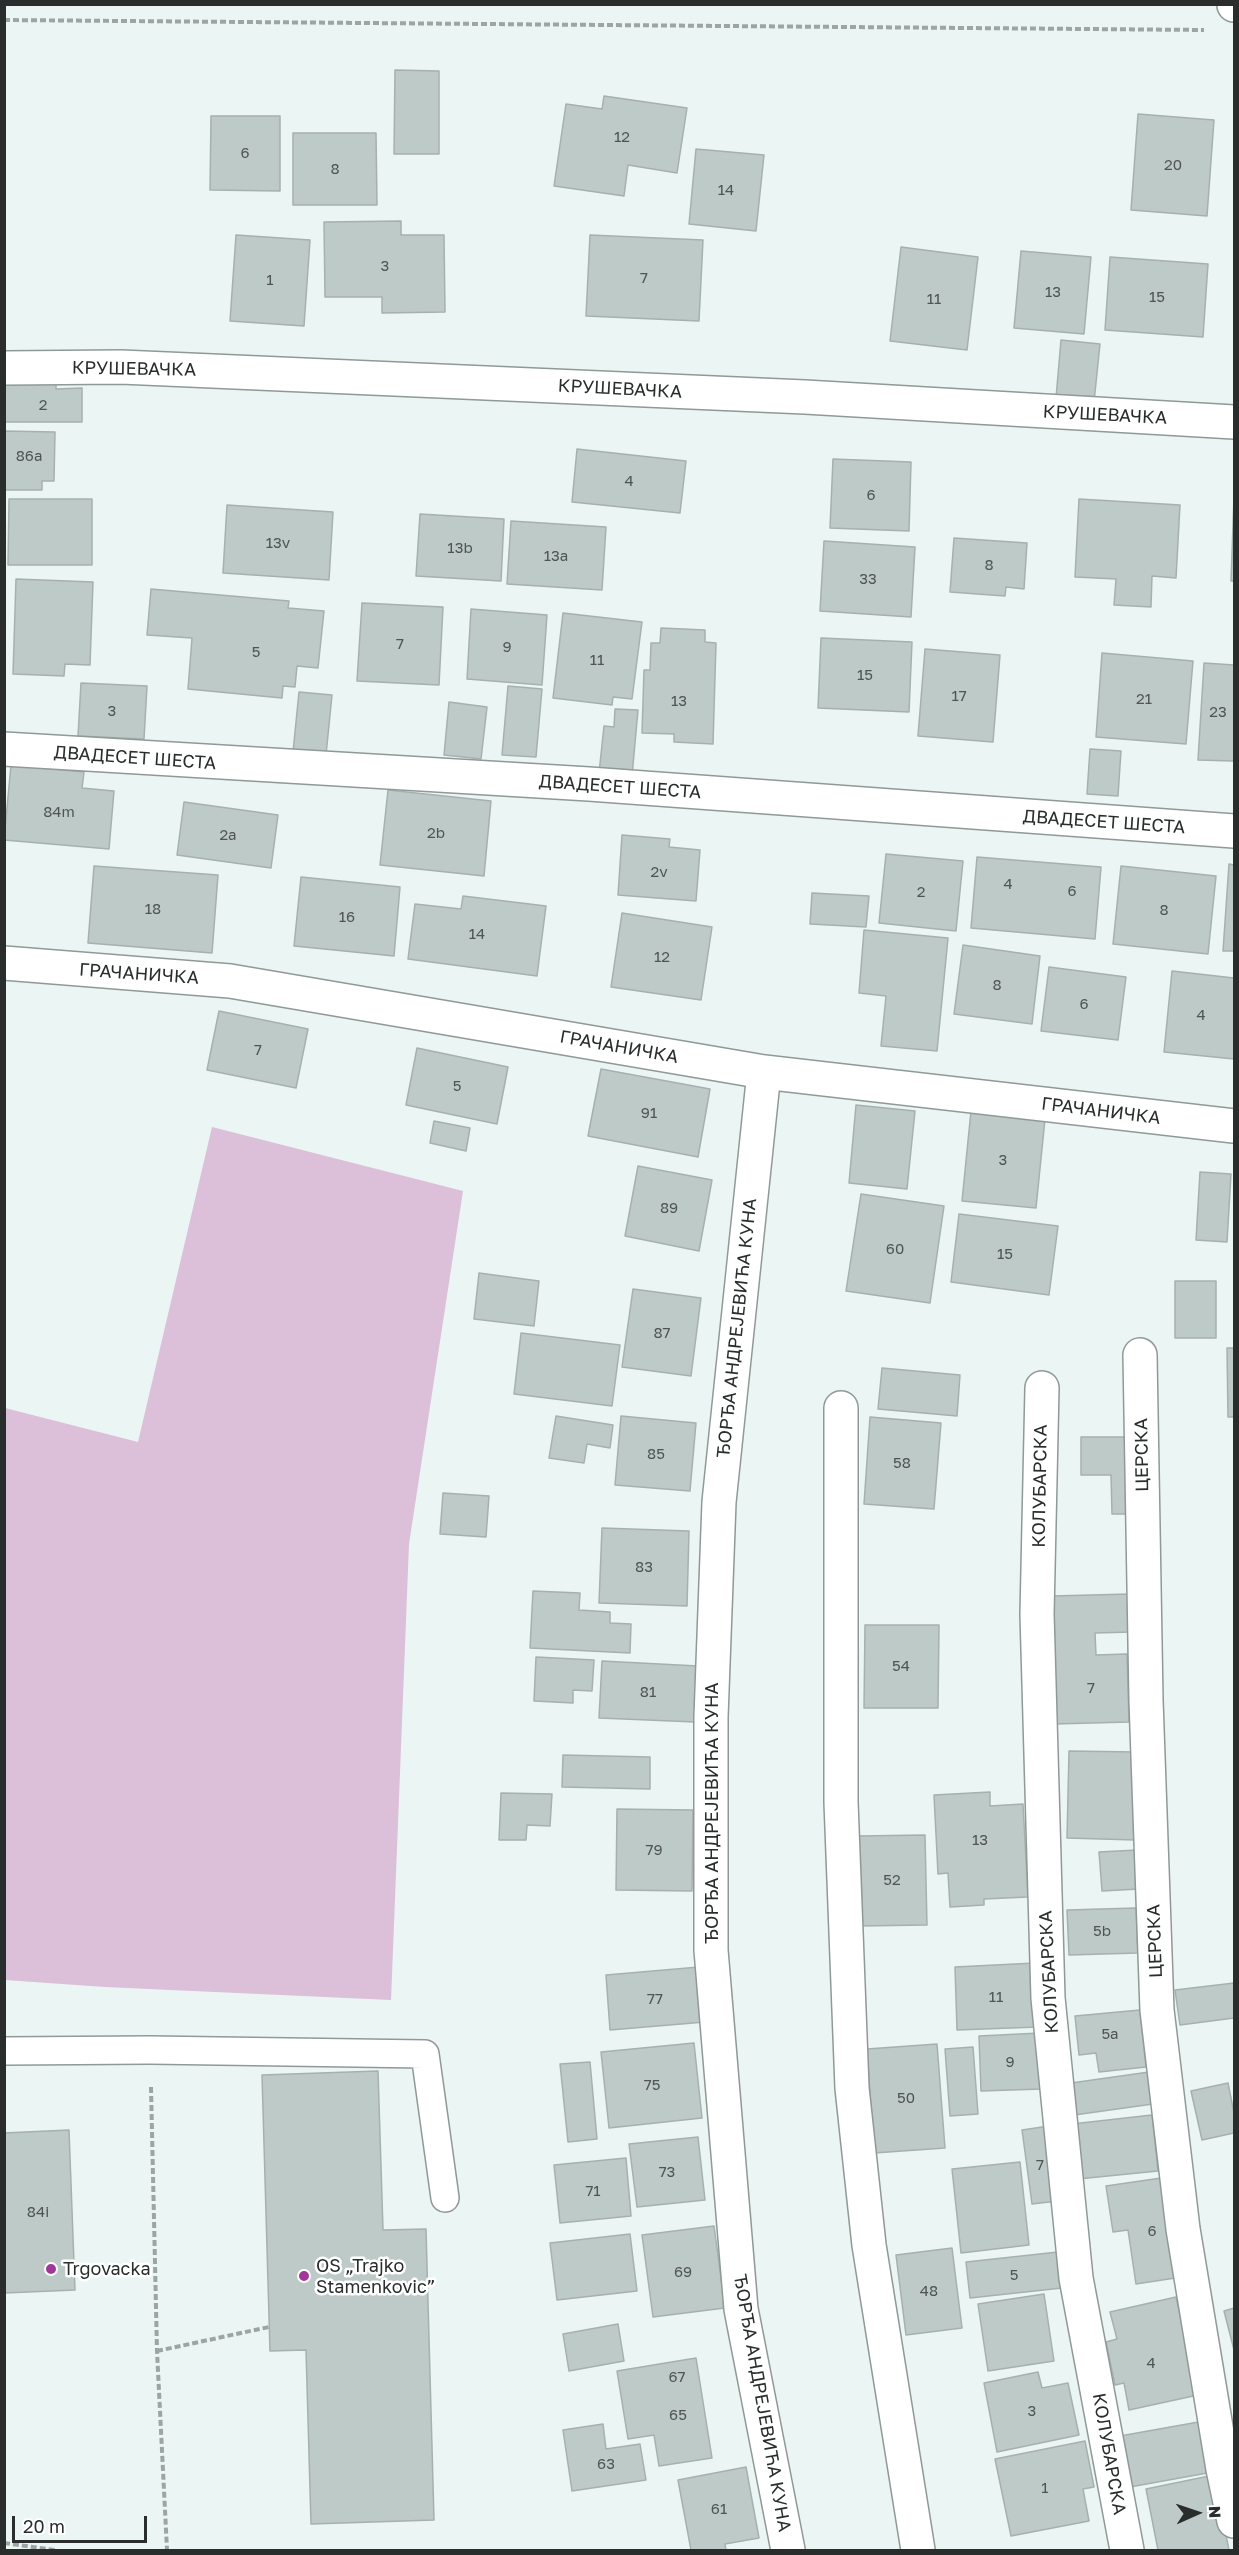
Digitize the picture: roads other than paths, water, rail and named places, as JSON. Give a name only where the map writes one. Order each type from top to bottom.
[{"type":"street","name":"КРУШЕВАЧКА","points":[[4,368],[121,367],[793,397],[1234,422]]},
{"type":"street","name":"ДВАДЕСЕТ ШЕСТА","points":[[4,749],[589,784],[1234,831]]},
{"type":"street","name":"ГРАЧАНИЧКА","points":[[4,963],[230,981],[764,1071],[1234,1126]]},
{"type":"street","name":"ЂОРЂА АНДРЕЈЕВИЋА КУНА","points":[[764,1071],[719,1502],[711,1717],[711,1950],[741,2309],[788,2550]]},
{"type":"street","name":"ЦЕРСКА","points":[[1140,1355],[1146,1700],[1157,2010],[1183,2229],[1223,2469],[1234,2521]]},
{"type":"street","name":"КОЛУБАРСКА","points":[[1042,1388],[1037,1614],[1048,1998],[1076,2278],[1126,2550]]},
{"type":"street","points":[[841,1408],[841,1802],[852,2088],[869,2246],[918,2550]]},
{"type":"lane","points":[[4,2051],[150,2050],[425,2054],[445,2198]]},
{"type":"place","name":"Trgovacka","points":[[51,2269]]},
{"type":"place","name":"OS „Trajko Stamenkovic”","points":[[304,2276]]}]
